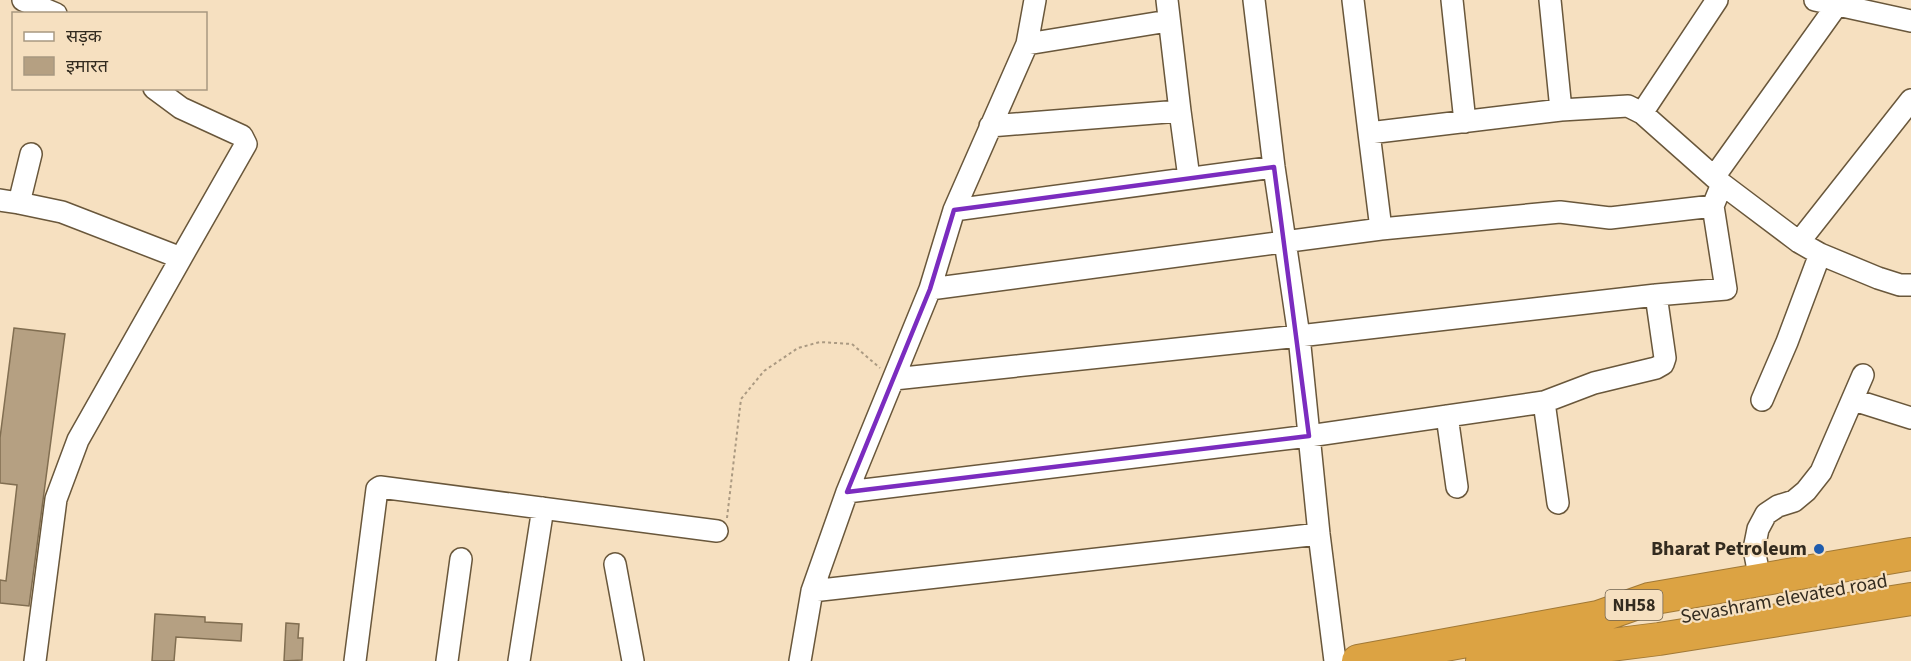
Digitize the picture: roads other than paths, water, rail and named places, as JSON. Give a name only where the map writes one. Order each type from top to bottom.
[{"type":"highway","name":"NH58","points":[[1482,661],[1602,631],[1649,599],[1911,554]]},
{"type":"highway","name":"Sevashram elevated road","points":[[1602,631],[1911,577]]},
{"type":"highway","name":"NH58","points":[[1358,661],[1602,631],[1659,639],[1911,599]]},
{"type":"street","points":[[23,0],[51,12]]},
{"type":"street","points":[[800,661],[812,591],[847,492],[930,290],[954,210],[1027,44],[1035,0]]},
{"type":"street","points":[[1167,0],[1189,178]]},
{"type":"street","points":[[1254,0],[1274,167],[1299,336],[1318,534],[1335,661]]},
{"type":"street","points":[[1353,0],[1381,230]]},
{"type":"street","points":[[1452,0],[1465,122]]},
{"type":"street","points":[[1550,0],[1561,110]]},
{"type":"street","points":[[1642,113],[1717,0]]},
{"type":"street","points":[[1815,0],[1837,2],[1911,21]]},
{"type":"street","points":[[894,379],[1726,289],[1713,206],[1718,181],[1837,2]]},
{"type":"street","points":[[1027,44],[1168,21]]},
{"type":"street","points":[[35,661],[56,499],[78,440],[246,144],[242,136],[182,108],[157,90]]},
{"type":"street","points":[[1798,242],[1911,100]]},
{"type":"street","points":[[1369,133],[1561,110],[1628,106],[1642,113],[1718,181],[1798,242],[1820,254],[1907,280]]},
{"type":"street","points":[[990,126],[1180,111]]},
{"type":"street","points":[[31,154],[10,202],[62,212],[181,258]]},
{"type":"street","points":[[954,210],[1274,167]]},
{"type":"street","points":[[930,290],[1381,230],[1560,212],[1610,218],[1713,206]]},
{"type":"street","points":[[1762,400],[1787,342],[1820,254]]},
{"type":"street","points":[[847,492],[1309,436],[1544,402],[1594,383],[1656,368],[1663,364],[1665,358],[1656,295]]},
{"type":"street","points":[[1760,580],[1754,549],[1758,529],[1766,514],[1778,506],[1794,501],[1806,491],[1821,472],[1863,375]]},
{"type":"street","points":[[1854,400],[1911,418]]},
{"type":"street","points":[[1544,402],[1558,503]]},
{"type":"street","points":[[1447,416],[1457,487]]},
{"type":"street","points":[[355,661],[377,489],[380,487],[717,531]]},
{"type":"street","points":[[519,661],[543,508]]},
{"type":"street","points":[[812,591],[1318,534]]},
{"type":"street","points":[[447,661],[461,559]]},
{"type":"street","points":[[615,564],[633,661]]},
{"type":"place","name":"Bharat Petroleum","points":[[1819,549]]}]
